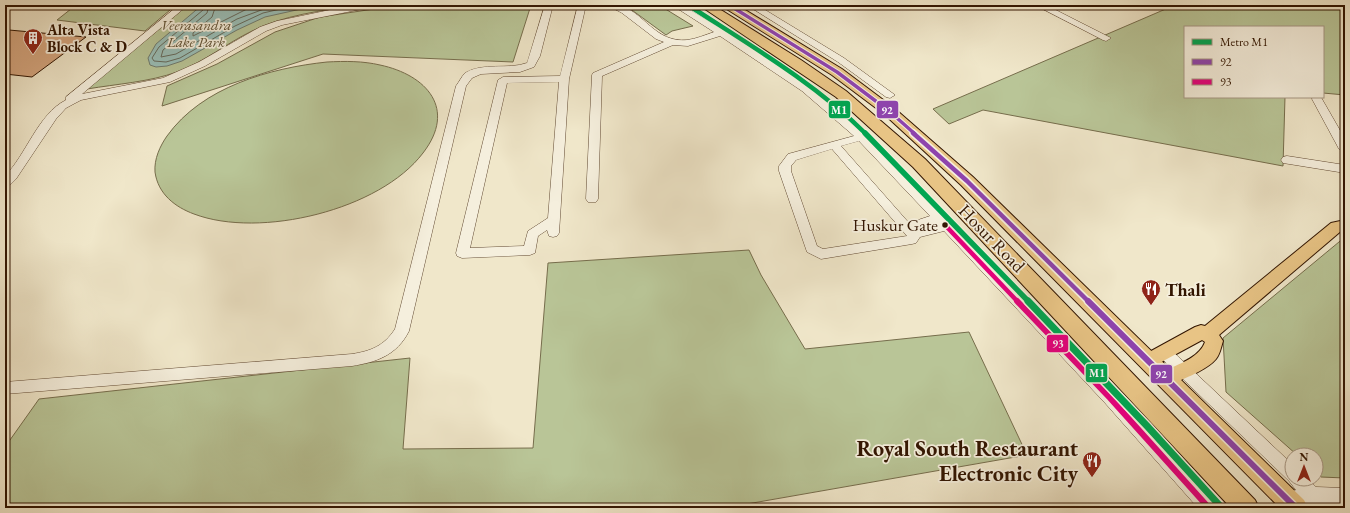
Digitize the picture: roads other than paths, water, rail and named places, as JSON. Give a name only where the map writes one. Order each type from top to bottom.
[{"type":"highway","name":"Hosur Road","points":[[705,5],[796,63],[841,94],[919,162],[1247,508]]},
{"type":"highway","name":"Hosur Road","points":[[729,5],[837,72],[883,98],[889,111],[967,181],[1292,504]]},
{"type":"main road","points":[[1208,334],[1336,227],[1345,225]]},
{"type":"main road","points":[[1148,361],[1201,332],[1208,334],[1214,341],[1210,353],[1184,370],[1165,378]]},
{"type":"street","points":[[7,178],[52,117],[62,106],[184,5]]},
{"type":"street","points":[[62,106],[78,98],[166,80],[202,64],[263,29],[280,22],[367,5]]},
{"type":"street","points":[[5,388],[352,360],[368,358],[382,353],[394,344],[402,332],[461,86],[468,76],[479,71],[520,69],[531,65],[535,56],[549,5]]},
{"type":"street","points":[[553,233],[564,79],[582,5]]},
{"type":"street","points":[[611,5],[625,10],[659,37],[672,42],[688,42],[721,33]]},
{"type":"street","points":[[676,5],[806,89],[854,128],[1110,398],[1209,508]]},
{"type":"street","points":[[751,5],[841,60],[883,98]]},
{"type":"street","points":[[1039,5],[1106,38]]},
{"type":"street","points":[[592,199],[597,75],[672,42]]},
{"type":"street","points":[[554,220],[532,234],[530,250],[462,253],[504,80],[564,79]]},
{"type":"street","points":[[1317,99],[1345,149]]},
{"type":"street","points":[[834,145],[910,232],[914,238],[912,240],[821,254],[812,249],[785,171],[785,166],[792,157],[834,145],[862,137]]},
{"type":"street","points":[[1287,160],[1345,169]]},
{"type":"street","points":[[910,232],[943,222]]},
{"type":"street","points":[[1164,352],[1284,467]]},
{"type":"street","points":[[1304,487],[1326,508]]},
{"type":"street","points":[[1292,504],[1312,495],[1345,496]]},
{"type":"water","points":[[202,5],[319,5],[265,17],[237,30],[182,61],[167,66],[156,67],[150,65],[148,58],[156,44]]},
{"type":"metro line","name":"M1","points":[[688,5],[752,46],[819,93],[852,120],[987,258],[1148,427],[1222,508]]},
{"type":"place","name":"Alta Vista Block C & D","points":[[33,55]]},
{"type":"place","name":"Huskur Gate","points":[[945,225]]},
{"type":"place","name":"Thali","points":[[1151,306]]},
{"type":"place","name":"Royal South Restaurant Electronic City","points":[[1092,478]]},
{"type":"park label","name":"Veerasandra Lake Park","points":[[196,32]]}]
